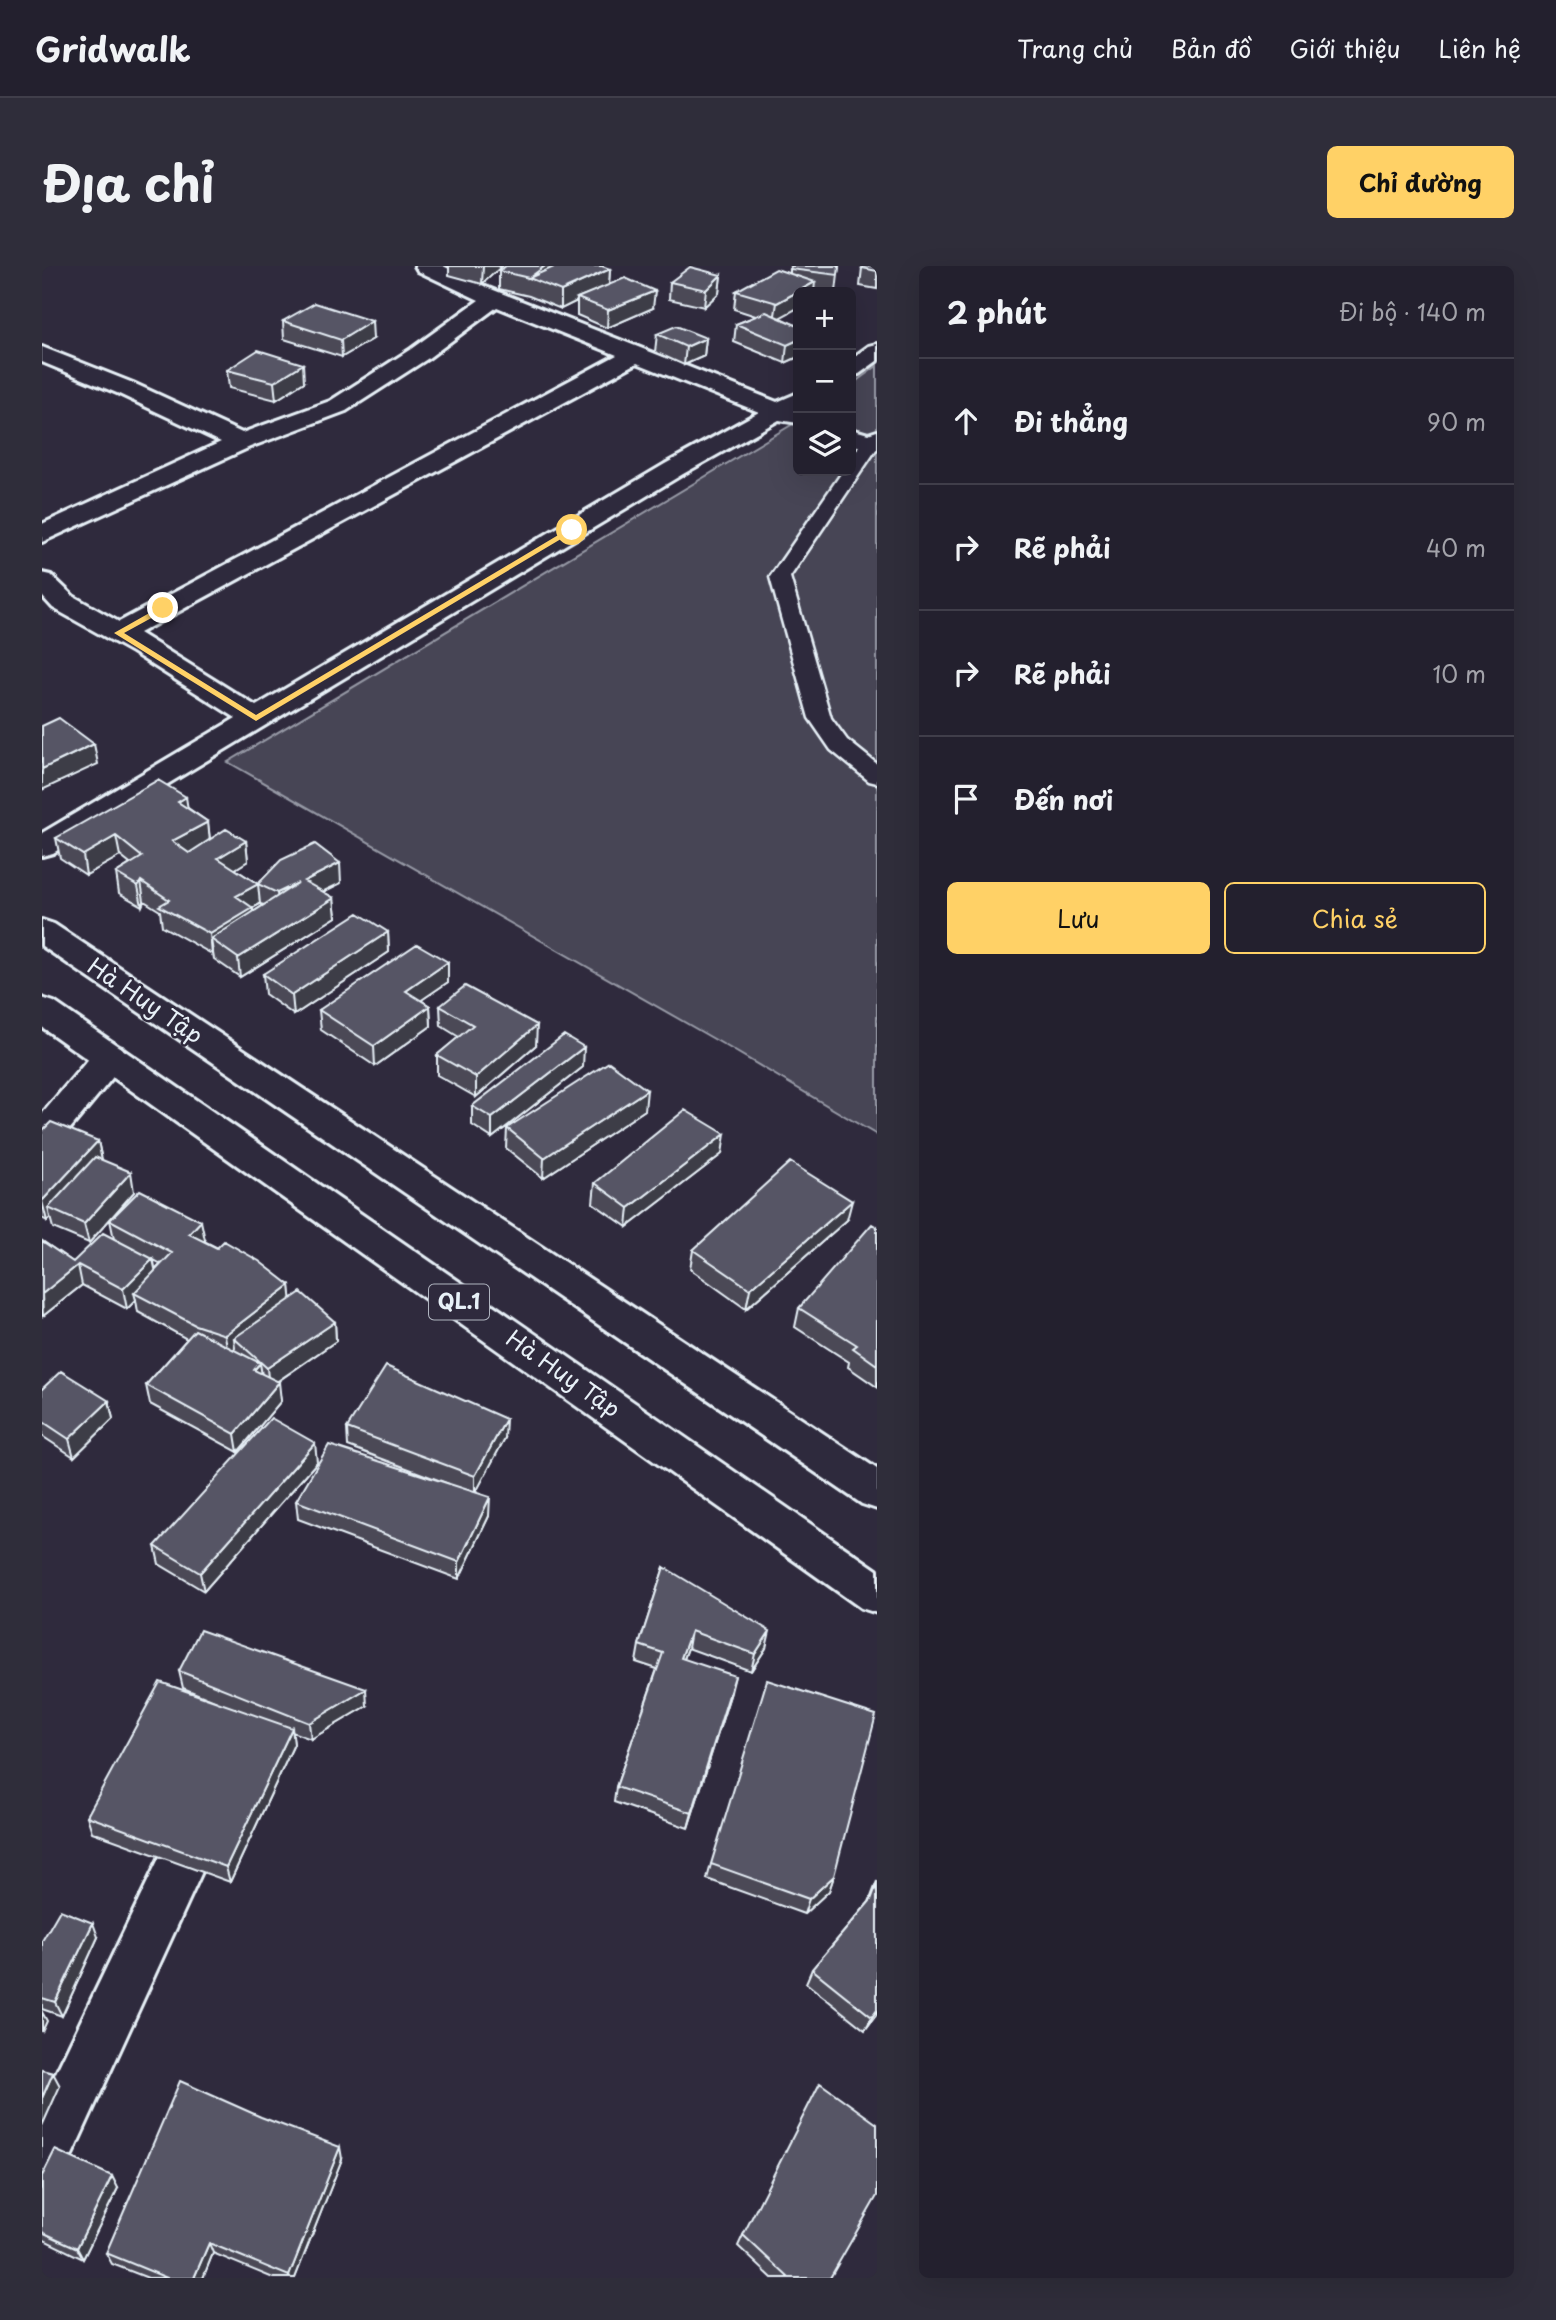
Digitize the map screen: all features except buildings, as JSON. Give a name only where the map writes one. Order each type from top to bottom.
[{"type":"street","points":[[426,266],[495,299],[635,355],[792,410]]},
{"type":"street","points":[[42,534],[241,442],[338,406],[419,354],[495,299]]},
{"type":"street","points":[[856,366],[877,351]]},
{"type":"street","points":[[42,354],[125,388],[241,442]]},
{"type":"street","points":[[118,633],[635,355]]},
{"type":"street","points":[[42,846],[674,469],[792,410]]},
{"type":"street","points":[[42,581],[64,602],[256,718]]},
{"type":"street","name":"Hà Huy Tập","points":[[42,931],[877,1491]]},
{"type":"street","name":"Hà Huy Tập","points":[[42,1010],[877,1594]]},
{"type":"street","points":[[42,1138],[110,1057]]},
{"type":"street","points":[[42,2160],[181,1866]]},
{"type":"lane","points":[[866,439],[780,577],[820,718],[839,745],[877,776]]},
{"type":"shaded area","points":[[877,366],[877,1135],[228,762],[793,424],[793,476],[856,476],[856,381]]},
{"type":"route","points":[[163,608],[118,633],[256,718],[572,530]]}]
